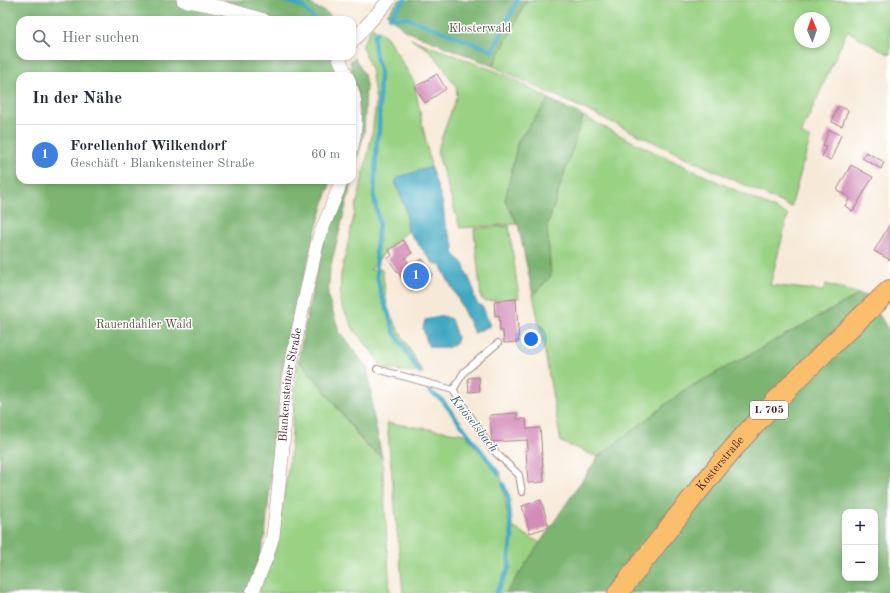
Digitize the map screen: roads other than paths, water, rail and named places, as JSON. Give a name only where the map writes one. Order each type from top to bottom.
[{"type":"main road","name":"Kosterstraße","points":[[618,593],[660,541],[704,482],[755,424],[820,357],[890,290]]},
{"type":"main road","name":"Kosterstraße","points":[[627,593],[660,541]]},
{"type":"street","points":[[183,0],[224,8],[251,16]]},
{"type":"street","points":[[356,37],[389,0]]},
{"type":"street","points":[[341,60],[345,72]]},
{"type":"street","name":"Blankensteiner Straße","points":[[252,593],[266,560],[273,536],[282,458],[288,379],[305,297],[318,240],[340,184]]},
{"type":"lane","points":[[453,390],[464,372],[498,343]]},
{"type":"lane","points":[[377,369],[453,390],[491,448],[519,476],[522,492]]},
{"type":"water","points":[[431,167],[443,204],[445,224],[454,246],[453,253],[463,264],[474,290],[474,296],[477,303],[483,307],[490,326],[474,333],[440,265],[433,263],[408,231],[406,210],[395,181],[399,177]]},
{"type":"water","points":[[444,316],[451,319],[457,337],[456,344],[442,348],[428,346],[423,328],[425,320]]},
{"type":"waterway","points":[[282,0],[303,7],[311,16]]},
{"type":"waterway","points":[[405,0],[390,17],[396,19],[407,18],[493,51],[517,0]]},
{"type":"waterway","name":"Knöselsbach","points":[[377,32],[374,36],[376,57],[380,70],[379,132],[377,138],[374,196],[379,223],[376,251],[377,276],[382,297],[394,332],[419,372]]},
{"type":"waterway","name":"Knöselsbach","points":[[429,391],[442,400],[499,474]]},
{"type":"waterway","name":"Knöselsbach","points":[[496,593],[509,568],[509,555],[512,537],[508,497],[503,484]]},
{"type":"place","name":"Forellenhof Wilkendorf","points":[[416,276]]},
{"type":"park label","name":"Klosterwald","points":[[480,29]]},
{"type":"park label","name":"Rauendahler Wald","points":[[144,325]]}]
